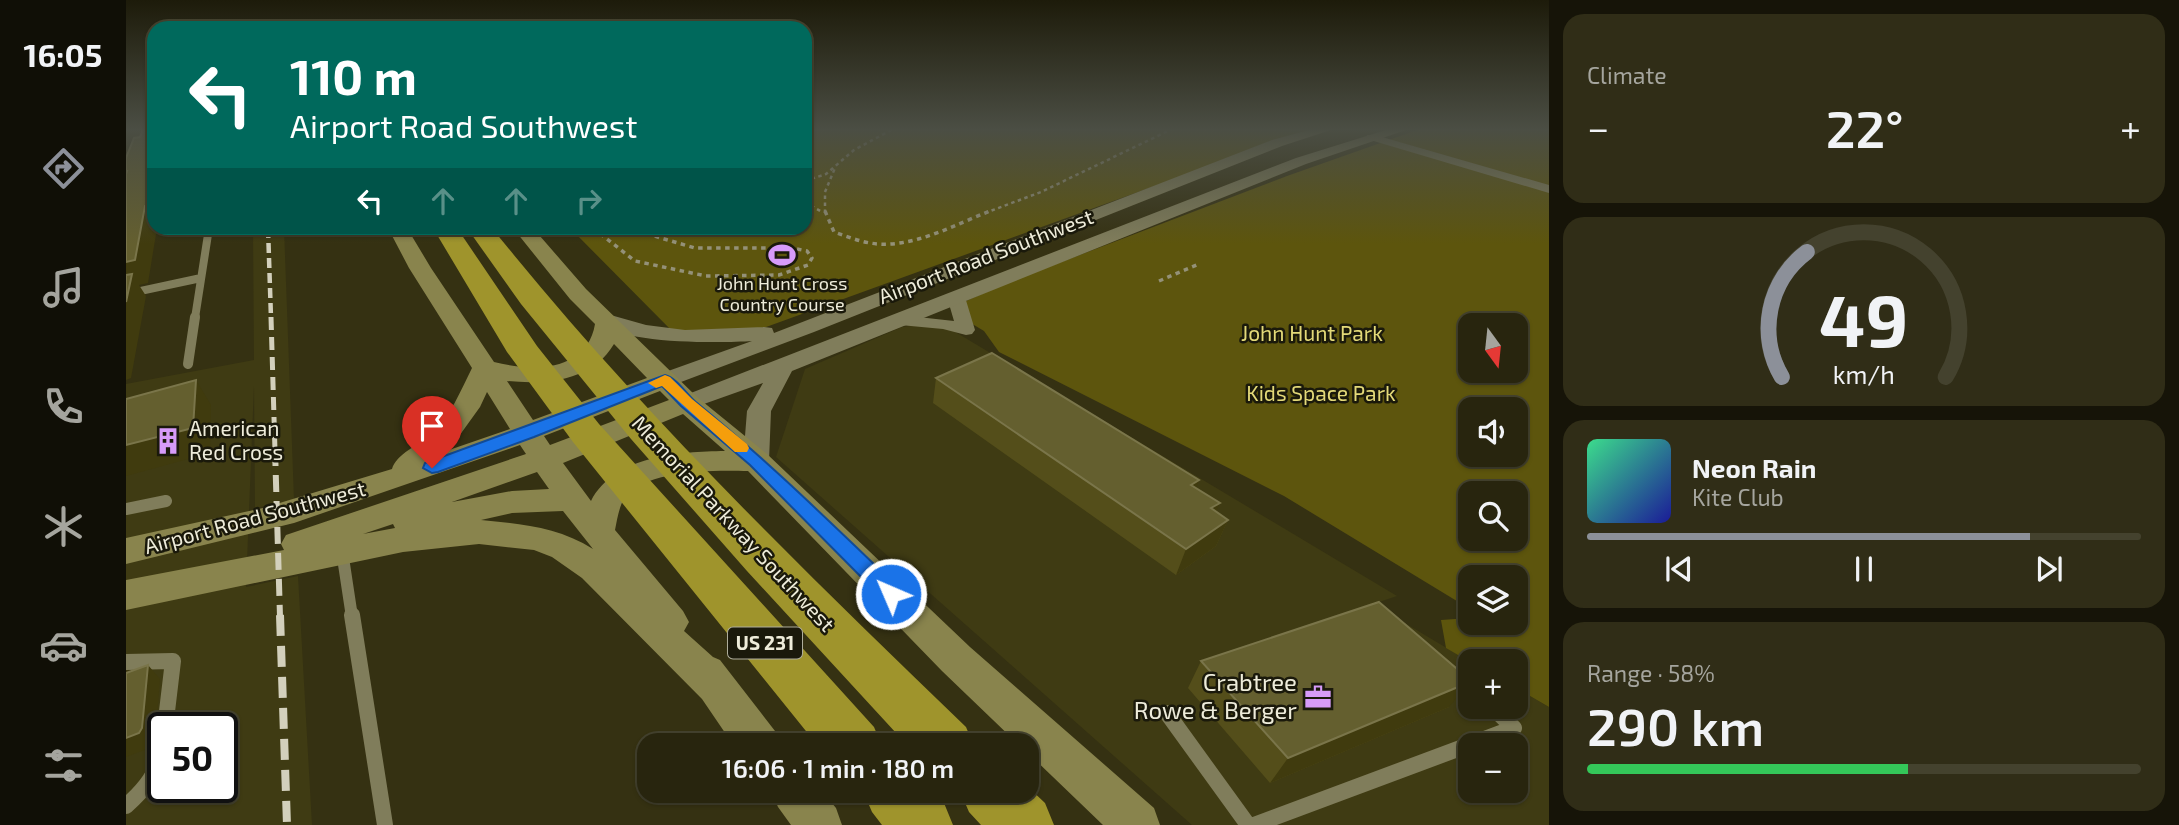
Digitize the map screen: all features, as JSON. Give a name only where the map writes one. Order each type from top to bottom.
[{"type":"highway","name":"US 231","points":[[449,235],[524,352],[586,433],[843,733]]},
{"type":"highway","name":"Memorial Parkway Southwest","points":[[484,235],[564,338],[721,516],[933,733]]},
{"type":"highway","points":[[903,803],[922,825]]},
{"type":"highway","points":[[1002,803],[1023,825]]},
{"type":"main road","points":[[402,235],[420,268],[572,499],[644,588],[750,733]]},
{"type":"main road","points":[[529,235],[578,294],[687,402],[756,461],[957,659],[1137,825]]},
{"type":"main road","points":[[485,368],[506,375],[531,376],[551,374],[574,367],[594,357],[603,347],[608,334],[607,320]]},
{"type":"main road","points":[[387,483],[443,439],[466,407],[485,368]]},
{"type":"main road","name":"Airport Road Southwest","points":[[126,595],[280,550],[536,446],[665,380]]},
{"type":"main road","name":"Airport Road Southwest","points":[[126,551],[279,516],[387,483],[536,446],[687,402]]},
{"type":"main road","points":[[598,532],[605,505],[617,487],[650,470],[710,460],[756,461]]},
{"type":"main road","points":[[280,550],[512,502],[572,499]]},
{"type":"main road","points":[[126,595],[402,539],[479,532],[537,538],[564,548],[594,568],[716,686]]},
{"type":"main road","points":[[803,803],[819,825]]},
{"type":"street","name":"Airport Road Southwest","points":[[665,380],[807,328],[1215,168]]},
{"type":"street","name":"Airport Road Southwest","points":[[687,402],[783,367],[1282,168]]},
{"type":"street","points":[[1482,168],[1549,188]]},
{"type":"street","name":"Airport Road Southwest","points":[[900,320],[942,324],[966,330],[956,297]]},
{"type":"street","points":[[607,320],[636,331],[675,338],[714,338],[807,328]]},
{"type":"street","points":[[756,461],[759,411],[783,367]]},
{"type":"lane","points":[[188,364],[208,235]]},
{"type":"lane","points":[[126,294],[201,278]]},
{"type":"lane","points":[[126,509],[166,501]]},
{"type":"lane","points":[[342,551],[385,825]]},
{"type":"lane","points":[[126,662],[173,661],[167,712]]},
{"type":"lane","points":[[1167,713],[1248,825]]},
{"type":"lane","points":[[1254,825],[1514,728],[1505,719]]},
{"type":"lane","points":[[126,806],[147,786]]},
{"type":"path","points":[[812,178],[835,168]]},
{"type":"path","points":[[823,213],[826,184],[835,168]]},
{"type":"path","points":[[812,206],[823,213],[834,232],[856,240],[888,244],[915,240],[1041,192],[1092,168]]},
{"type":"path","points":[[602,235],[635,261],[706,276],[779,275],[808,265],[812,258],[807,251],[792,248],[683,246],[649,235]]},
{"type":"path","points":[[1159,281],[1199,264]]},
{"type":"shaded area","points":[[253,235],[284,235],[294,500],[255,508],[254,385],[246,587],[298,576],[312,825],[126,825],[126,384],[254,360]]},
{"type":"shaded area","points":[[926,324],[952,330],[1397,596],[1373,604],[1458,655],[1458,719],[1528,719],[1528,695],[1549,707],[1549,825],[1192,825],[776,457],[805,369],[902,327]]},
{"type":"green space","name":"John Hunt Cross Country Course","points":[[812,168],[1206,168],[755,331],[674,333],[577,235],[812,235]]},
{"type":"green space","name":"John Hunt Park","points":[[1311,168],[1549,168],[1549,707],[1528,695],[1528,649],[1458,649],[1458,655],[1446,648],[1441,620],[1458,619],[1458,635],[1528,635],[1528,565],[1458,565],[1458,602],[1284,496],[999,352],[984,331],[969,322],[962,311],[966,301],[1009,282]]},
{"type":"building","points":[[126,168],[147,168],[147,205],[135,260],[126,262],[127,171]]},
{"type":"building","points":[[132,274],[126,302],[126,275]]},
{"type":"building","points":[[992,353],[1199,480],[1191,485],[1220,503],[1211,508],[1228,520],[1186,549],[936,378]]},
{"type":"building","points":[[196,380],[193,428],[126,445],[126,399]]},
{"type":"building","name":"Crabtree Rowe & Berger","points":[[1379,602],[1458,670],[1458,687],[1288,758],[1201,661]]},
{"type":"building","points":[[148,665],[142,728],[139,733],[126,738],[126,673]]},
{"type":"railway","points":[[268,235],[271,318]]},
{"type":"railway","points":[[271,317],[275,451]]},
{"type":"railway","points":[[275,449],[280,617]]},
{"type":"railway","points":[[280,615],[287,825]]},
{"type":"slow traffic","points":[[656,383],[665,380],[741,448]]},
{"type":"place","name":"John Hunt Cross Country Course","points":[[782,255]]},
{"type":"place","name":"American Red Cross","points":[[168,441]]},
{"type":"place","name":"Crabtree Rowe & Berger","points":[[1318,697]]},
{"type":"route","points":[[432,468],[528,434],[665,380],[756,461],[891,594]]},
{"type":"park label","name":"Kids Space Park","points":[[1321,394]]}]
